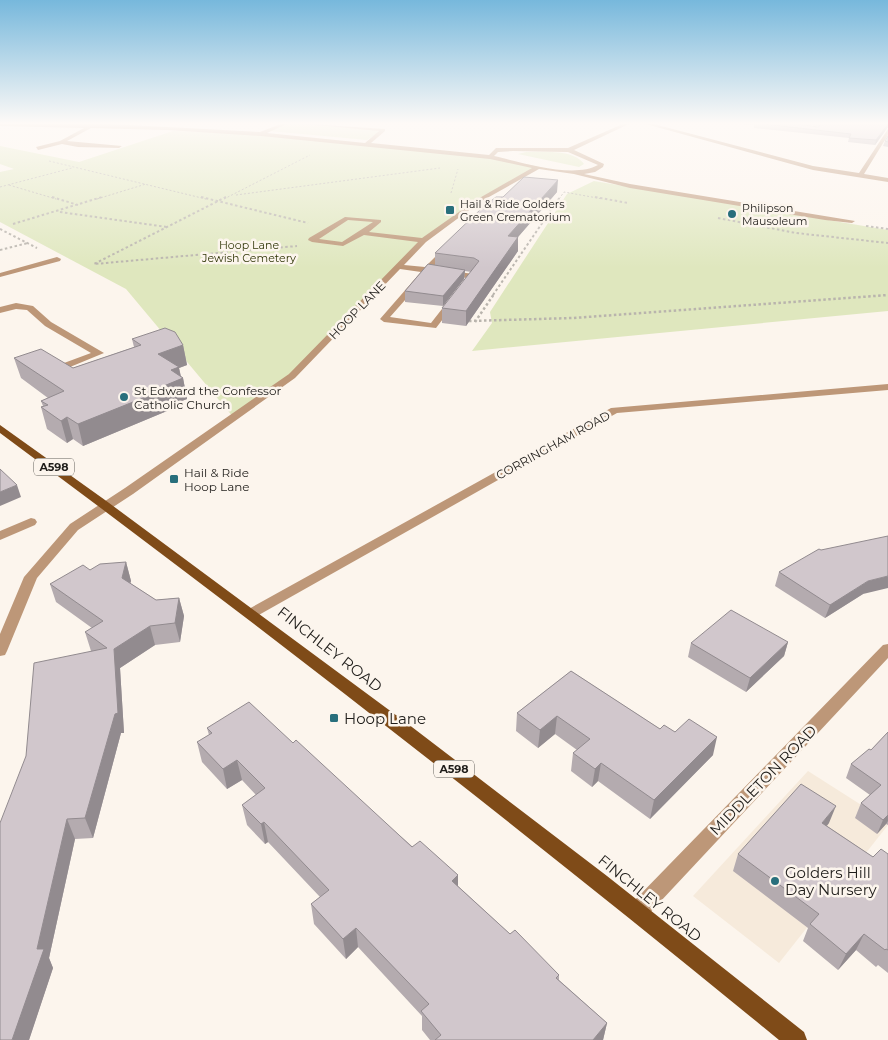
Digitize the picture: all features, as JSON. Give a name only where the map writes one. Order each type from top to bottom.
[{"type":"main road","name":"FINCHLEY ROAD","points":[[0,428],[252,613],[638,912],[796,1040]]},
{"type":"street","name":"HOOP LANE","points":[[0,651],[3,635],[31,577],[74,527],[108,506],[292,376],[423,240],[478,201],[529,172]]},
{"type":"street","points":[[568,172],[640,187],[852,221]]},
{"type":"street","points":[[576,173],[590,172]]},
{"type":"street","points":[[838,172],[888,180]]},
{"type":"street","points":[[860,176],[863,172]]},
{"type":"street","points":[[347,218],[379,221],[363,233],[343,244],[312,240],[347,218]]},
{"type":"street","points":[[363,233],[423,240]]},
{"type":"street","points":[[397,266],[425,270],[473,276],[433,326],[384,319],[425,270],[449,245]]},
{"type":"street","points":[[0,274],[57,259]]},
{"type":"street","points":[[0,310],[16,306],[30,308],[48,324],[99,353],[66,365]]},
{"type":"street","name":"CORRINGHAM ROAD","points":[[252,613],[615,410],[888,386]]},
{"type":"street","points":[[0,536],[31,522]]},
{"type":"street","name":"MIDDLETON ROAD","points":[[638,912],[888,649]]},
{"type":"path","points":[[0,187],[57,172]]},
{"type":"path","points":[[94,172],[330,229]]},
{"type":"path","points":[[278,172],[94,264],[334,243]]},
{"type":"path","points":[[233,195],[419,172]]},
{"type":"path","points":[[451,193],[457,172]]},
{"type":"path","points":[[9,184],[78,205]]},
{"type":"path","points":[[13,224],[148,184]]},
{"type":"path","points":[[475,322],[564,192],[632,204]]},
{"type":"path","points":[[56,211],[167,228]]},
{"type":"path","points":[[718,218],[796,233],[888,243]]},
{"type":"path","points":[[852,221],[862,225],[888,229]]},
{"type":"path","points":[[0,229],[57,259]]},
{"type":"path","points":[[0,250],[28,243]]},
{"type":"path","points":[[469,321],[573,318],[888,295]]},
{"type":"shaded area","name":"Golders Hill Day Nursery","points":[[808,771],[888,822],[888,825],[779,963],[693,896]]},
{"type":"green space","name":"Hoop Lane Jewish Cemetery","points":[[0,172],[531,172],[478,201],[423,240],[292,376],[234,418],[126,289],[0,222]]},
{"type":"green space","points":[[594,181],[888,230],[888,311],[472,351],[492,323],[490,312],[567,194]]},
{"type":"building","points":[[524,177],[558,180],[508,236],[518,237],[466,311],[442,308],[479,261],[474,258],[435,253],[482,208],[496,197],[503,197]]},
{"type":"building","points":[[428,264],[465,270],[443,296],[405,291]]},
{"type":"building","points":[[165,328],[175,332],[183,345],[158,354],[179,367],[171,370],[183,378],[159,388],[163,390],[78,424],[67,417],[61,421],[41,407],[48,405],[41,401],[64,391],[14,358],[41,349],[73,368],[141,345],[132,339]]},
{"type":"building","points":[[0,469],[17,485],[0,492]]},
{"type":"building","points":[[888,536],[888,576],[868,581],[830,605],[779,572],[819,549]]},
{"type":"building","points":[[126,562],[122,578],[156,600],[179,598],[175,623],[150,626],[114,649],[118,713],[115,714],[85,818],[67,819],[37,949],[44,949],[12,1040],[0,1040],[0,823],[26,756],[34,663],[107,648],[85,632],[103,621],[50,584],[83,565],[90,570],[100,564]]},
{"type":"building","points":[[731,610],[788,642],[750,678],[691,643]]},
{"type":"building","points":[[571,671],[660,729],[664,725],[675,732],[689,719],[717,737],[654,800],[601,763],[595,769],[573,753],[590,739],[557,716],[540,730],[517,713]]},
{"type":"building","points":[[249,702],[293,743],[296,740],[412,847],[420,841],[458,875],[452,881],[510,934],[515,930],[559,975],[556,978],[607,1023],[593,1040],[435,1040],[441,1035],[421,1011],[429,1004],[356,928],[343,939],[311,904],[329,890],[264,822],[261,824],[242,805],[265,788],[237,760],[223,769],[197,742],[212,733],[207,728]]},
{"type":"building","points":[[888,732],[888,815],[883,820],[861,803],[881,785],[851,764],[869,749],[871,750]]},
{"type":"building","points":[[801,784],[836,806],[822,823],[873,857],[881,849],[888,854],[888,950],[885,950],[864,934],[846,954],[810,924],[819,914],[738,854]]},
{"type":"place","name":"Hail & Ride Golders Green Crematorium","points":[[450,210]]},
{"type":"place","name":"Philipson Mausoleum","points":[[732,214]]},
{"type":"place","name":"St Edward the Confessor Catholic Church","points":[[124,397]]},
{"type":"place","name":"Hail & Ride Hoop Lane","points":[[174,479]]},
{"type":"place","name":"Hoop Lane","points":[[334,718]]},
{"type":"place","name":"Golders Hill Day Nursery","points":[[775,881]]}]
